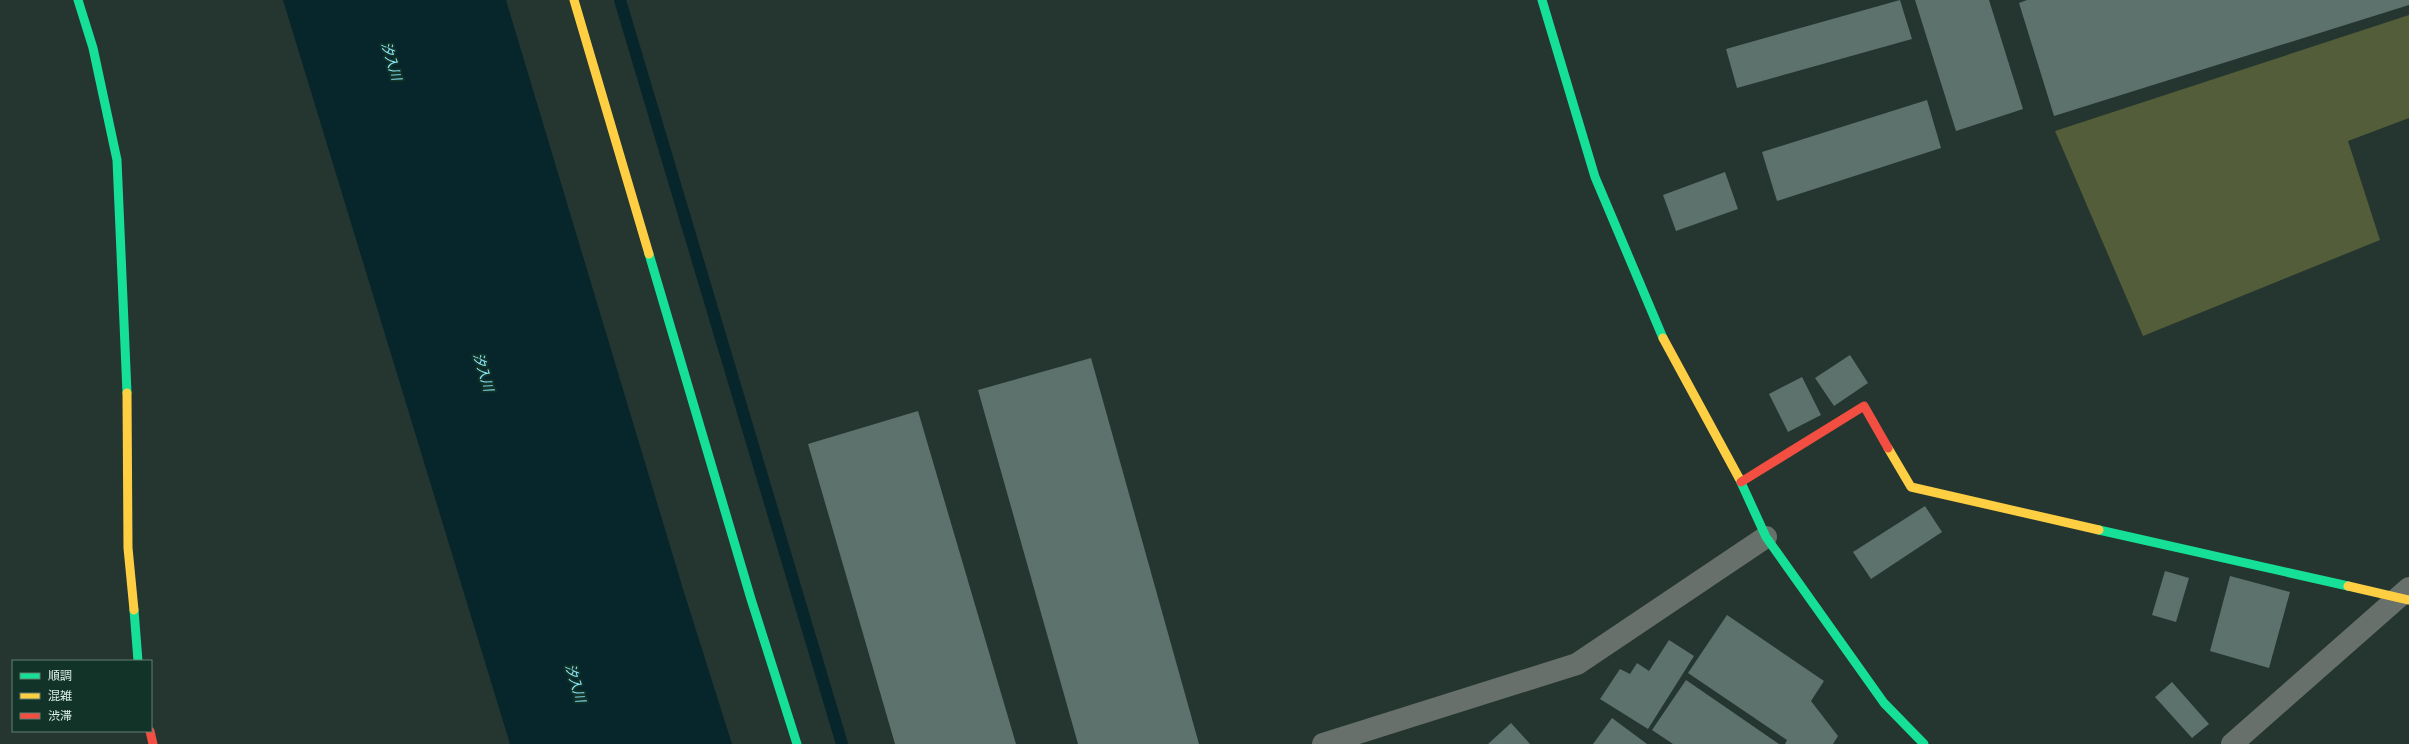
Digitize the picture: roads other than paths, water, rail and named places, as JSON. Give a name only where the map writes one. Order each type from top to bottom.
[{"type":"street","points":[[78,0],[93,48],[117,160],[127,353],[128,548],[138,660]]},
{"type":"street","points":[[574,0],[751,599],[797,744]]},
{"type":"street","points":[[1542,0],[1595,177],[1664,340],[1741,482],[1766,537],[1884,703],[1924,744]]},
{"type":"street","points":[[1741,482],[1864,406],[1911,486],[2406,595]]},
{"type":"street","points":[[1323,744],[1577,664],[1766,537]]},
{"type":"street","points":[[2232,744],[2406,595]]},
{"type":"street","points":[[150,732],[154,744]]},
{"type":"water","name":"汐入川","points":[[283,0],[506,0],[683,589],[732,744],[510,744]]},
{"type":"waterway","points":[[620,0],[842,744]]}]
